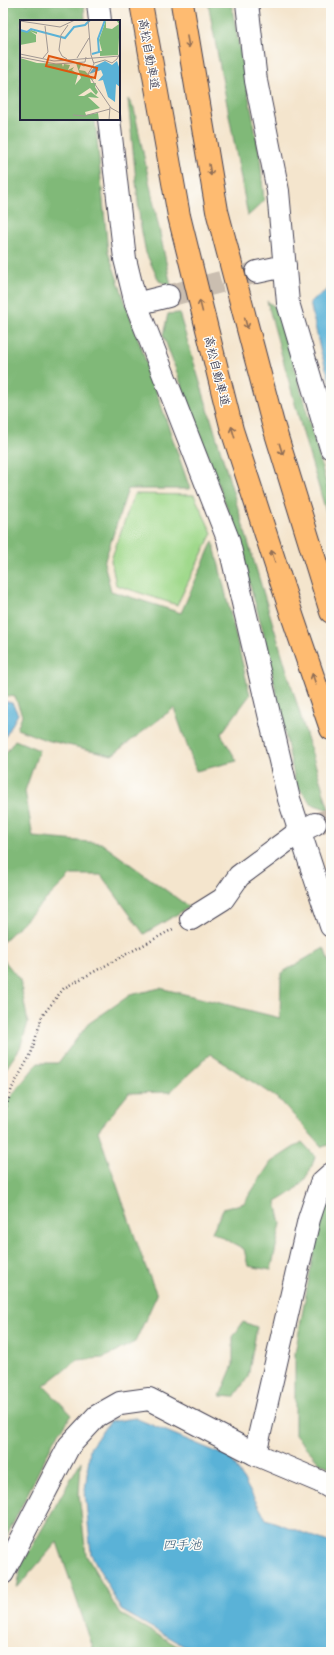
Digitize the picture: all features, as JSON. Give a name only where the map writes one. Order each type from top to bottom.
[{"type":"highway","name":"高松自動車道","points":[[141,3],[179,216],[232,430],[331,729]]},
{"type":"highway","points":[[182,3],[217,211],[273,424],[331,612]]},
{"type":"street","points":[[98,3],[100,20]]},
{"type":"street","points":[[247,3],[256,81],[278,191],[288,303],[331,448]]},
{"type":"street","points":[[109,120],[125,259],[136,304],[228,539],[288,799],[307,828],[331,926]]},
{"type":"street","points":[[257,272],[285,266]]},
{"type":"street","points":[[136,304],[168,296]]},
{"type":"street","points":[[191,919],[223,899],[240,876],[307,828]]},
{"type":"street","points":[[254,1454],[309,1219],[321,1183],[331,1174]]},
{"type":"street","points":[[3,1572],[68,1446],[97,1416],[120,1403],[149,1400],[254,1454],[319,1481],[331,1488]]},
{"type":"path","points":[[3,1118],[12,1088],[31,1054],[42,1016],[64,988],[191,919]]},
{"type":"green space","points":[[3,3],[84,3],[85,20],[20,20],[20,120],[95,120],[108,252],[190,489],[128,489],[104,563],[111,591],[181,613],[213,541],[250,695],[221,734],[237,761],[196,771],[174,708],[112,755],[46,740],[17,729],[22,715],[15,697],[3,695]]},
{"type":"green space","points":[[208,3],[231,3],[260,156],[264,201],[248,216]]},
{"type":"green space","points":[[128,99],[134,109],[171,286],[159,281],[146,253],[140,222]]},
{"type":"green space","points":[[267,301],[279,310],[331,501],[331,528],[306,444]]},
{"type":"green space","points":[[179,313],[329,810],[312,804],[296,785],[263,631],[233,524],[163,335],[168,314]]},
{"type":"green space","points":[[134,494],[194,495],[212,533],[177,605],[116,585],[111,560]]},
{"type":"green space","points":[[15,740],[39,750],[25,791],[33,837],[101,843],[189,907],[144,934],[101,875],[71,875],[3,942],[3,757]]},
{"type":"green space","points":[[324,948],[331,967],[331,1144],[322,1147],[280,1100],[210,1054],[170,1092],[129,1093],[98,1131],[143,1260],[157,1295],[135,1342],[103,1358],[77,1360],[44,1386],[72,1415],[53,1442],[3,1544],[3,1106],[38,1063],[58,1063],[88,1024],[130,995],[160,988],[280,1018],[281,973]]},
{"type":"green space","points":[[3,959],[20,980],[28,1023],[20,1048],[3,1073]]},
{"type":"green space","points":[[302,1142],[315,1156],[306,1178],[301,1184],[276,1202],[281,1224],[271,1270],[248,1266],[244,1249],[212,1232],[223,1209],[244,1203],[271,1162]]},
{"type":"green space","points":[[331,1199],[331,1468],[320,1463],[295,1435],[295,1353],[321,1213]]},
{"type":"green space","points":[[243,1322],[257,1327],[248,1377],[234,1397],[220,1396],[233,1365],[233,1337]]},
{"type":"green space","points":[[81,1461],[79,1495],[86,1555],[119,1613],[188,1652],[97,1652],[93,1648],[57,1542],[17,1588],[21,1566]]},
{"type":"water","points":[[331,287],[331,385],[320,349],[310,302]]},
{"type":"water","points":[[3,701],[12,703],[18,714],[3,741]]},
{"type":"water","name":"四手池","points":[[135,1418],[231,1458],[266,1519],[331,1543],[331,1652],[194,1652],[121,1610],[91,1554],[85,1491],[90,1448],[109,1422]]},
{"type":"tunnel","points":[[168,296],[254,273]]},
{"type":"tunnel","points":[[315,824],[331,819]]}]
